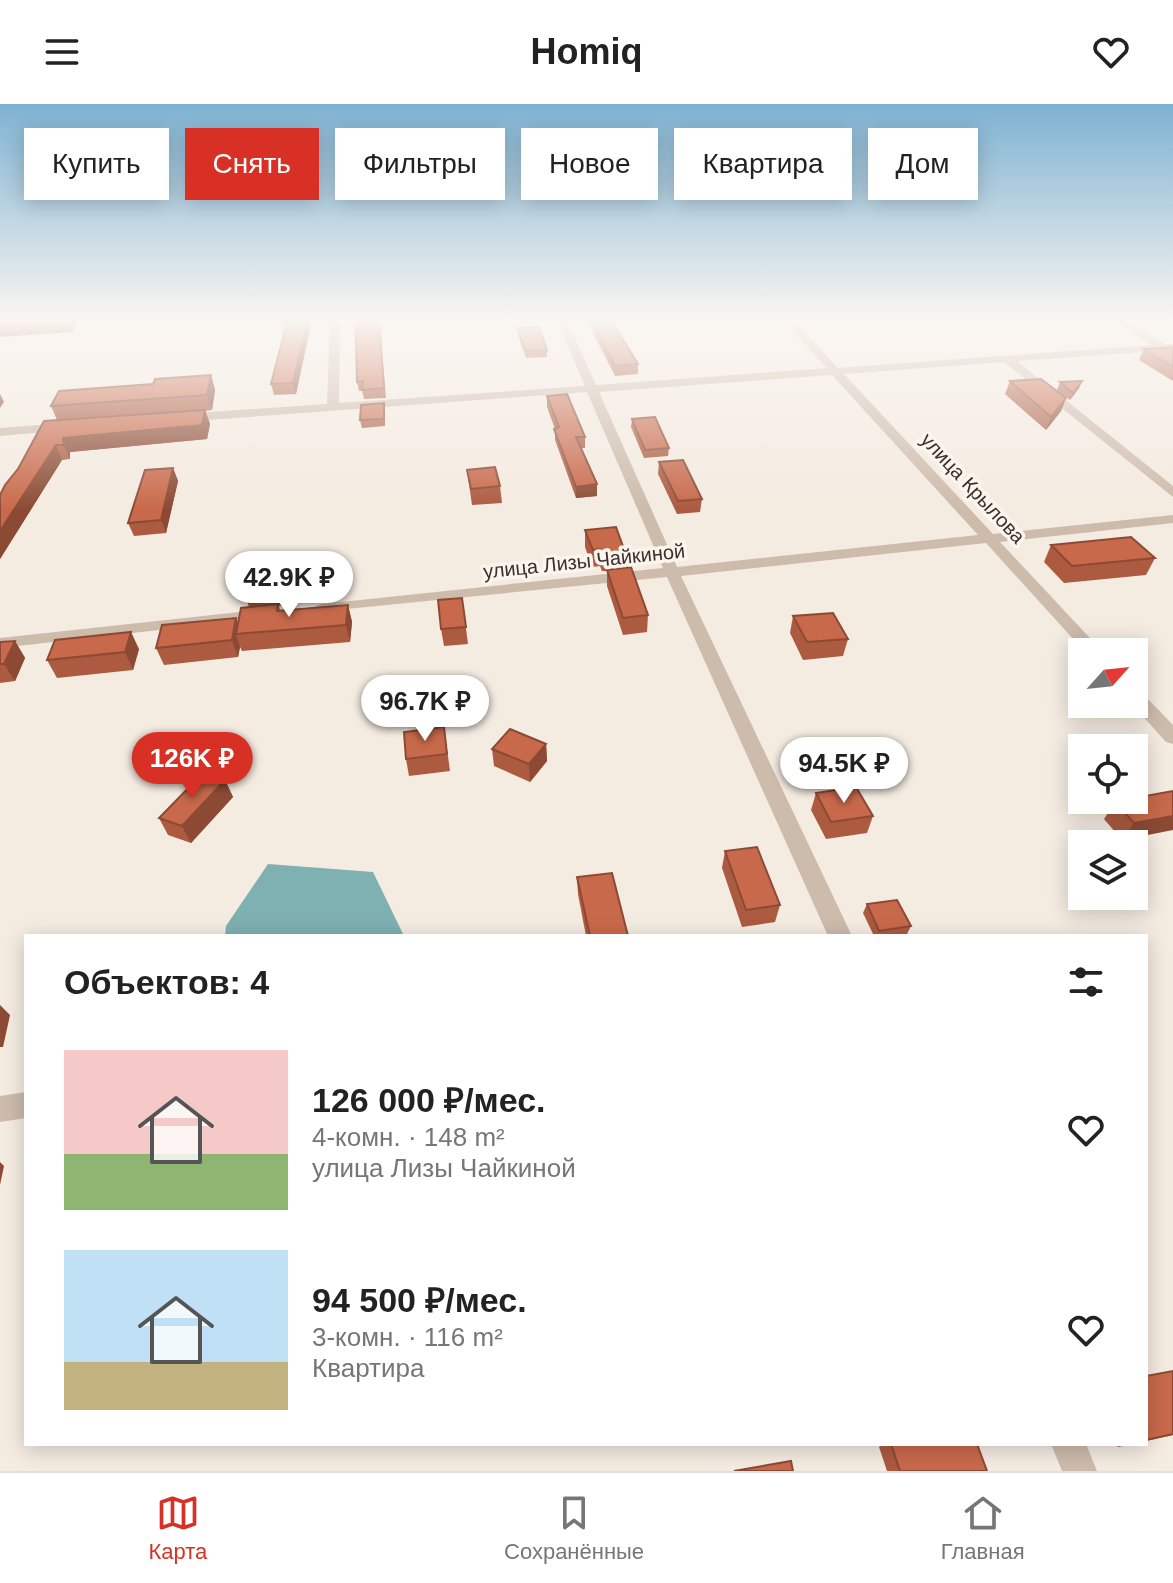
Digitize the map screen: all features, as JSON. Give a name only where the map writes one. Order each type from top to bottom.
[{"type":"street","points":[[333,406],[334,383]]},
{"type":"street","points":[[591,383],[672,572],[839,934]]},
{"type":"street","points":[[172,419],[653,383]]},
{"type":"street","name":"улица Крылова","points":[[847,383],[1081,638]]},
{"type":"street","points":[[1036,383],[1173,493]]},
{"type":"street","points":[[0,432],[82,426]]},
{"type":"street","name":"улица Лизы Чайкиной","points":[[313,610],[1173,519]]},
{"type":"street","points":[[0,643],[281,613]]},
{"type":"street","points":[[1148,710],[1173,737]]},
{"type":"street","points":[[0,1109],[24,1105]]},
{"type":"street","points":[[1069,1446],[1080,1471]]},
{"type":"water","points":[[268,864],[373,872],[403,934],[225,934],[226,926]]},
{"type":"building","points":[[209,383],[207,395],[51,406],[59,391]]},
{"type":"building","points":[[363,383],[384,383],[384,388],[362,390]]},
{"type":"building","points":[[1012,383],[1046,383],[1066,398],[1051,417]]},
{"type":"building","points":[[1061,383],[1081,383],[1073,393]]},
{"type":"building","points":[[567,394],[585,437],[576,437],[597,484],[576,487],[554,429],[559,427],[547,396]]},
{"type":"building","points":[[384,403],[384,419],[360,420],[361,405]]},
{"type":"building","points":[[205,410],[202,425],[63,438],[64,445],[56,445],[0,531],[0,495],[44,421]]},
{"type":"building","points":[[655,417],[669,448],[645,450],[632,419]]},
{"type":"building","points":[[683,460],[702,499],[678,501],[659,462]]},
{"type":"building","points":[[495,467],[500,486],[471,489],[467,470]]},
{"type":"building","points":[[173,468],[161,520],[128,523],[145,470]]},
{"type":"building","points":[[616,527],[625,552],[602,555],[600,549],[593,550],[585,530]]},
{"type":"building","points":[[1131,537],[1155,558],[1072,566],[1051,545]]},
{"type":"building","points":[[284,560],[280,588],[244,592],[249,563]]},
{"type":"building","points":[[631,567],[648,615],[623,618],[607,570]]},
{"type":"building","points":[[462,598],[466,627],[441,629],[438,600]]},
{"type":"building","points":[[278,604],[277,611],[348,605],[346,625],[236,634],[241,608]]},
{"type":"building","points":[[833,613],[848,639],[807,642],[793,616]]},
{"type":"building","points":[[236,618],[232,640],[156,648],[162,625]]},
{"type":"building","points":[[131,632],[125,652],[47,660],[55,640]]},
{"type":"building","points":[[15,641],[4,664],[0,664],[0,642]]},
{"type":"building","points":[[444,727],[447,754],[406,759],[404,732]]},
{"type":"building","points":[[510,729],[546,744],[529,764],[492,749]]},
{"type":"building","points":[[203,773],[225,780],[182,826],[159,818]]},
{"type":"building","points":[[856,787],[873,816],[831,822],[816,793]]},
{"type":"building","points":[[1173,791],[1173,816],[1134,823],[1126,814],[1148,814],[1148,795]]},
{"type":"building","points":[[757,847],[780,905],[746,910],[725,851]]},
{"type":"building","points":[[612,873],[627,934],[590,934],[577,877]]},
{"type":"building","points":[[897,900],[911,926],[879,931],[867,904]]},
{"type":"building","points":[[1173,1371],[1173,1434],[1148,1440],[1148,1376]]},
{"type":"building","points":[[892,1446],[978,1446],[987,1471],[900,1471]]},
{"type":"building","points":[[791,1461],[793,1471],[734,1471]]}]
